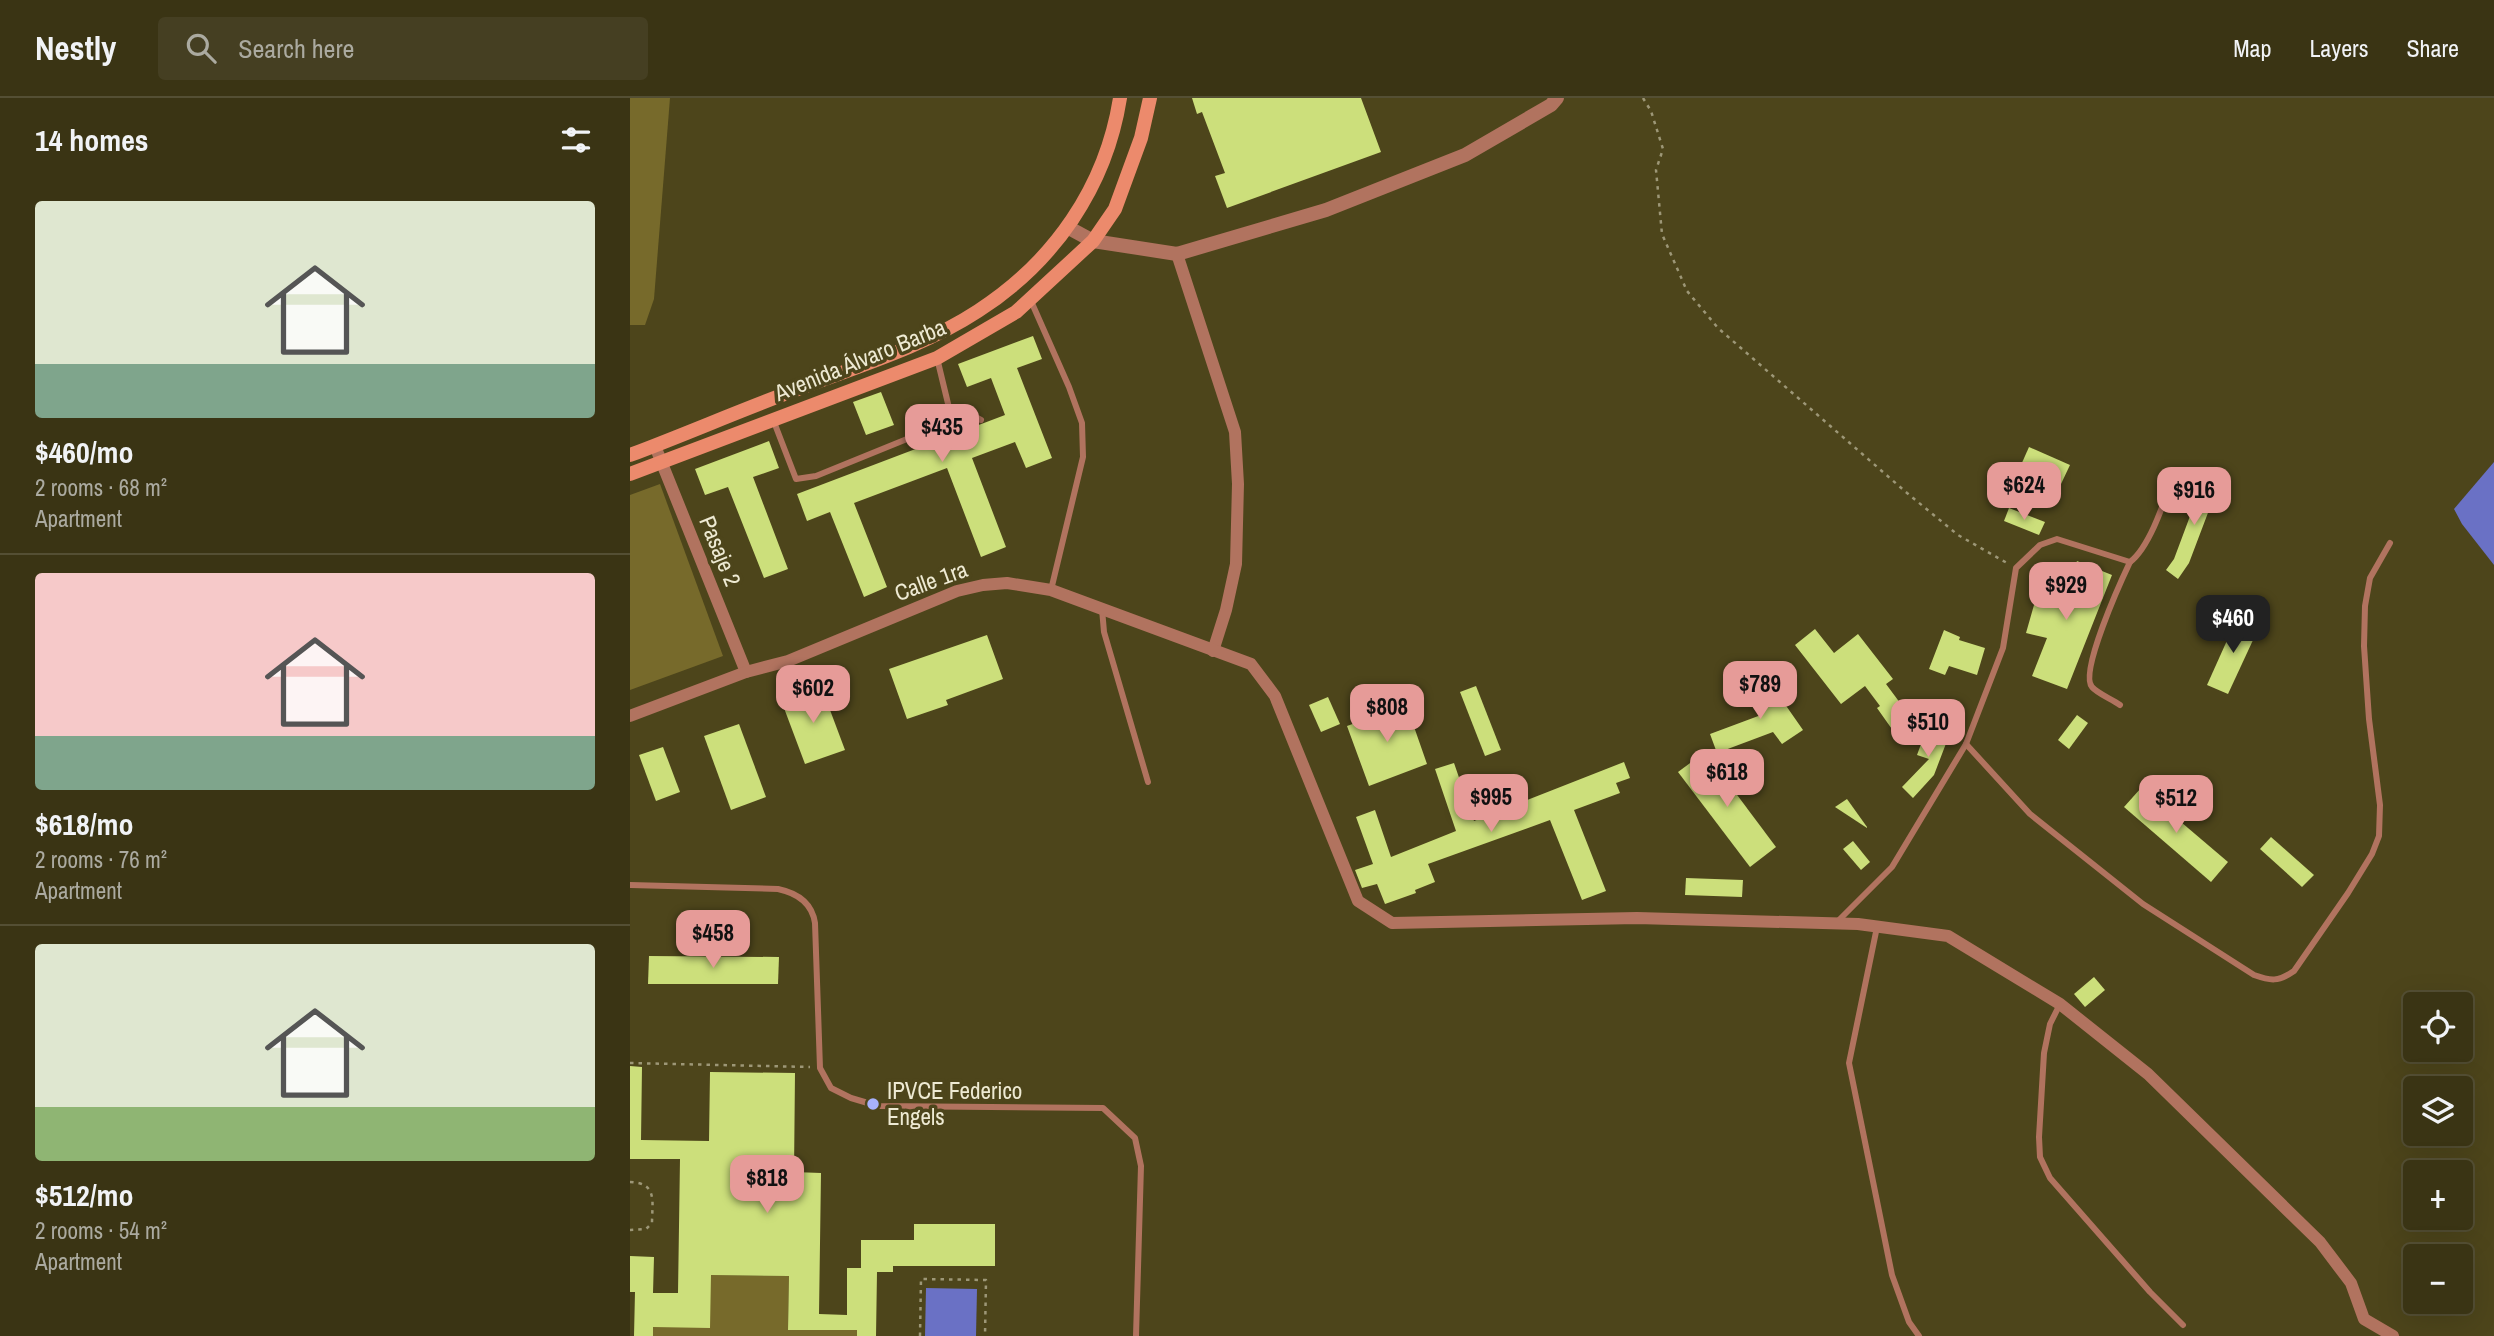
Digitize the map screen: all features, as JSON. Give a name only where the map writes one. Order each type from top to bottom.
[{"type":"main road","name":"Avenida Álvaro Barba","points":[[630,456],[926,339],[976,312],[1017,284],[1069,228],[1098,178],[1115,130],[1120,98]]},
{"type":"main road","name":"Avenida Álvaro Barba","points":[[630,474],[937,358],[1016,312],[1093,241],[1115,209],[1141,138],[1150,98]]},
{"type":"street","points":[[1069,228],[1093,241],[1177,254],[1326,211],[1465,155],[1551,105],[1557,98]]},
{"type":"street","points":[[1177,254],[1235,432],[1238,484],[1236,564],[1213,651]]},
{"type":"street","name":"Pasaje 2","points":[[655,446],[746,672]]},
{"type":"street","name":"Calle 1ra","points":[[630,716],[746,672],[788,660],[957,591],[1007,583],[1051,590],[1251,664],[1275,696],[1358,901],[1392,923],[1637,918],[1836,923]]},
{"type":"street","points":[[1836,923],[1948,936],[2060,1004],[2148,1074],[2320,1242],[2351,1283],[2364,1319],[2393,1336]]},
{"type":"lane","points":[[1031,301],[1082,423],[1083,457],[1051,590]]},
{"type":"lane","points":[[937,358],[951,415]]},
{"type":"lane","points":[[773,420],[796,479],[816,476],[840,467],[934,428],[951,415],[970,415],[981,420]]},
{"type":"lane","points":[[2120,705],[2091,687],[2088,678],[2103,627],[2130,562],[2139,556],[2144,546],[2175,471]]},
{"type":"lane","points":[[1836,923],[1892,867],[1966,744],[2003,648],[2016,568],[2040,545],[2057,539],[2130,562]]},
{"type":"lane","points":[[1966,744],[2029,814],[2143,904],[2254,975],[2271,981],[2283,979],[2294,971],[2348,893],[2372,854],[2379,836],[2379,805],[2365,659],[2365,606],[2370,578],[2390,543]]},
{"type":"lane","points":[[1102,609],[1104,632],[1148,782]]},
{"type":"lane","points":[[630,885],[778,889],[792,893],[808,905],[815,923],[820,1068],[831,1088],[851,1098],[878,1105],[1103,1108],[1135,1138],[1141,1166],[1136,1336]]},
{"type":"lane","points":[[1877,926],[1849,1063],[1892,1275],[1909,1322],[1919,1336]]},
{"type":"lane","points":[[2060,1004],[2050,1024],[2044,1054],[2040,1157],[2050,1178],[2150,1292],[2183,1325]]},
{"type":"path","points":[[1643,98],[1651,111],[1663,149],[1656,170],[1662,234],[1687,291],[1718,328],[1907,493],[1958,535],[2016,568]]},
{"type":"path","points":[[630,1063],[820,1068]]},
{"type":"path","points":[[630,1182],[640,1182],[647,1186],[652,1195],[652,1223],[646,1229],[630,1230]]},
{"type":"path","points":[[920,1336],[921,1279],[986,1280],[985,1336]]},
{"type":"shaded area","points":[[630,98],[670,98],[654,299],[645,325],[630,325]]},
{"type":"shaded area","points":[[660,484],[723,656],[630,690],[630,495]]},
{"type":"shaded area","points":[[711,1275],[789,1276],[788,1330],[857,1330],[857,1336],[653,1336],[653,1327]]},
{"type":"water","points":[[2494,462],[2494,565],[2462,524],[2454,509]]},
{"type":"water","points":[[926,1288],[977,1289],[976,1336],[925,1336]]},
{"type":"building","points":[[1192,98],[1361,98],[1381,152],[1227,208],[1215,176],[1225,173],[1202,112],[1197,114]]},
{"type":"building","points":[[1033,336],[1042,359],[1017,368],[1052,458],[1026,468],[1015,442],[972,458],[1006,547],[981,557],[947,468],[854,503],[887,587],[864,597],[830,512],[807,521],[797,494],[1005,415],[991,378],[967,387],[958,364]]},
{"type":"building","points":[[881,392],[894,425],[866,435],[853,402]]},
{"type":"building","points":[[769,441],[779,468],[753,477],[788,569],[764,578],[728,487],[705,495],[695,469]]},
{"type":"building","points":[[2029,447],[2070,465],[2061,484],[2021,465]]},
{"type":"building","points":[[2205,476],[2220,481],[2189,563],[2178,579],[2166,570],[2174,559]]},
{"type":"building","points":[[2009,508],[2045,522],[2039,535],[2004,521]]},
{"type":"building","points":[[2077,561],[2112,575],[2067,689],[2032,676],[2047,638],[2026,633],[2040,584],[2065,591]]},
{"type":"building","points":[[2238,616],[2260,625],[2228,694],[2207,685]]},
{"type":"building","points":[[1815,629],[1834,653],[1858,634],[1893,679],[1886,684],[1912,719],[1894,732],[1865,686],[1841,704],[1795,645]]},
{"type":"building","points":[[1944,630],[1960,637],[1959,640],[1985,648],[1977,675],[1949,666],[1945,675],[1929,669]]},
{"type":"building","points":[[987,635],[1003,679],[946,700],[948,705],[907,719],[889,669]]},
{"type":"building","points":[[1768,680],[1803,730],[1782,744],[1773,732],[1717,753],[1710,734],[1761,715],[1747,695]]},
{"type":"building","points":[[821,686],[845,750],[805,764],[781,700]]},
{"type":"building","points":[[1476,686],[1501,750],[1485,756],[1460,692]]},
{"type":"building","points":[[1328,697],[1340,724],[1321,732],[1309,705]]},
{"type":"building","points":[[1405,701],[1427,764],[1369,786],[1347,726],[1386,712],[1385,708]]},
{"type":"building","points":[[2077,715],[2088,723],[2069,749],[2058,740]]},
{"type":"building","points":[[739,724],[766,797],[731,810],[704,736]]},
{"type":"building","points":[[1928,725],[1950,733],[1934,775],[1913,798],[1902,787],[1929,759],[1917,755]]},
{"type":"building","points":[[663,747],[680,792],[656,801],[639,755]]},
{"type":"building","points":[[1705,752],[1776,847],[1750,867],[1678,772]]},
{"type":"building","points":[[1624,762],[1630,778],[1616,783],[1620,793],[1574,810],[1606,891],[1582,900],[1550,820],[1428,864],[1435,882],[1415,890],[1416,893],[1385,904],[1377,884],[1362,888],[1355,870],[1373,864],[1356,817],[1375,810],[1391,857],[1456,831],[1435,769],[1454,763],[1474,821]]},
{"type":"building","points":[[2141,788],[2228,862],[2211,882],[2124,807]]},
{"type":"building","points":[[1847,799],[1867,827],[1867,828],[1835,807]]},
{"type":"building","points":[[2271,837],[2314,875],[2302,887],[2260,849]]},
{"type":"building","points":[[1853,841],[1870,862],[1861,870],[1843,849]]},
{"type":"building","points":[[1686,878],[1743,880],[1742,897],[1685,895]]},
{"type":"building","points":[[649,956],[779,957],[778,984],[648,984]]},
{"type":"building","points":[[2094,977],[2105,990],[2085,1007],[2074,994]]},
{"type":"building","points":[[630,1066],[642,1067],[641,1140],[709,1141],[710,1072],[795,1073],[794,1172],[821,1173],[819,1314],[847,1315],[847,1268],[861,1268],[861,1240],[914,1240],[914,1224],[995,1224],[995,1266],[893,1266],[893,1272],[877,1272],[876,1336],[857,1336],[857,1330],[788,1330],[789,1276],[711,1275],[710,1328],[653,1327],[653,1336],[634,1336],[635,1292],[630,1292],[630,1256],[654,1257],[653,1293],[678,1293],[680,1159],[630,1159]]},
{"type":"place","name":"IPVCE Federico Engels","points":[[873,1104]]}]
